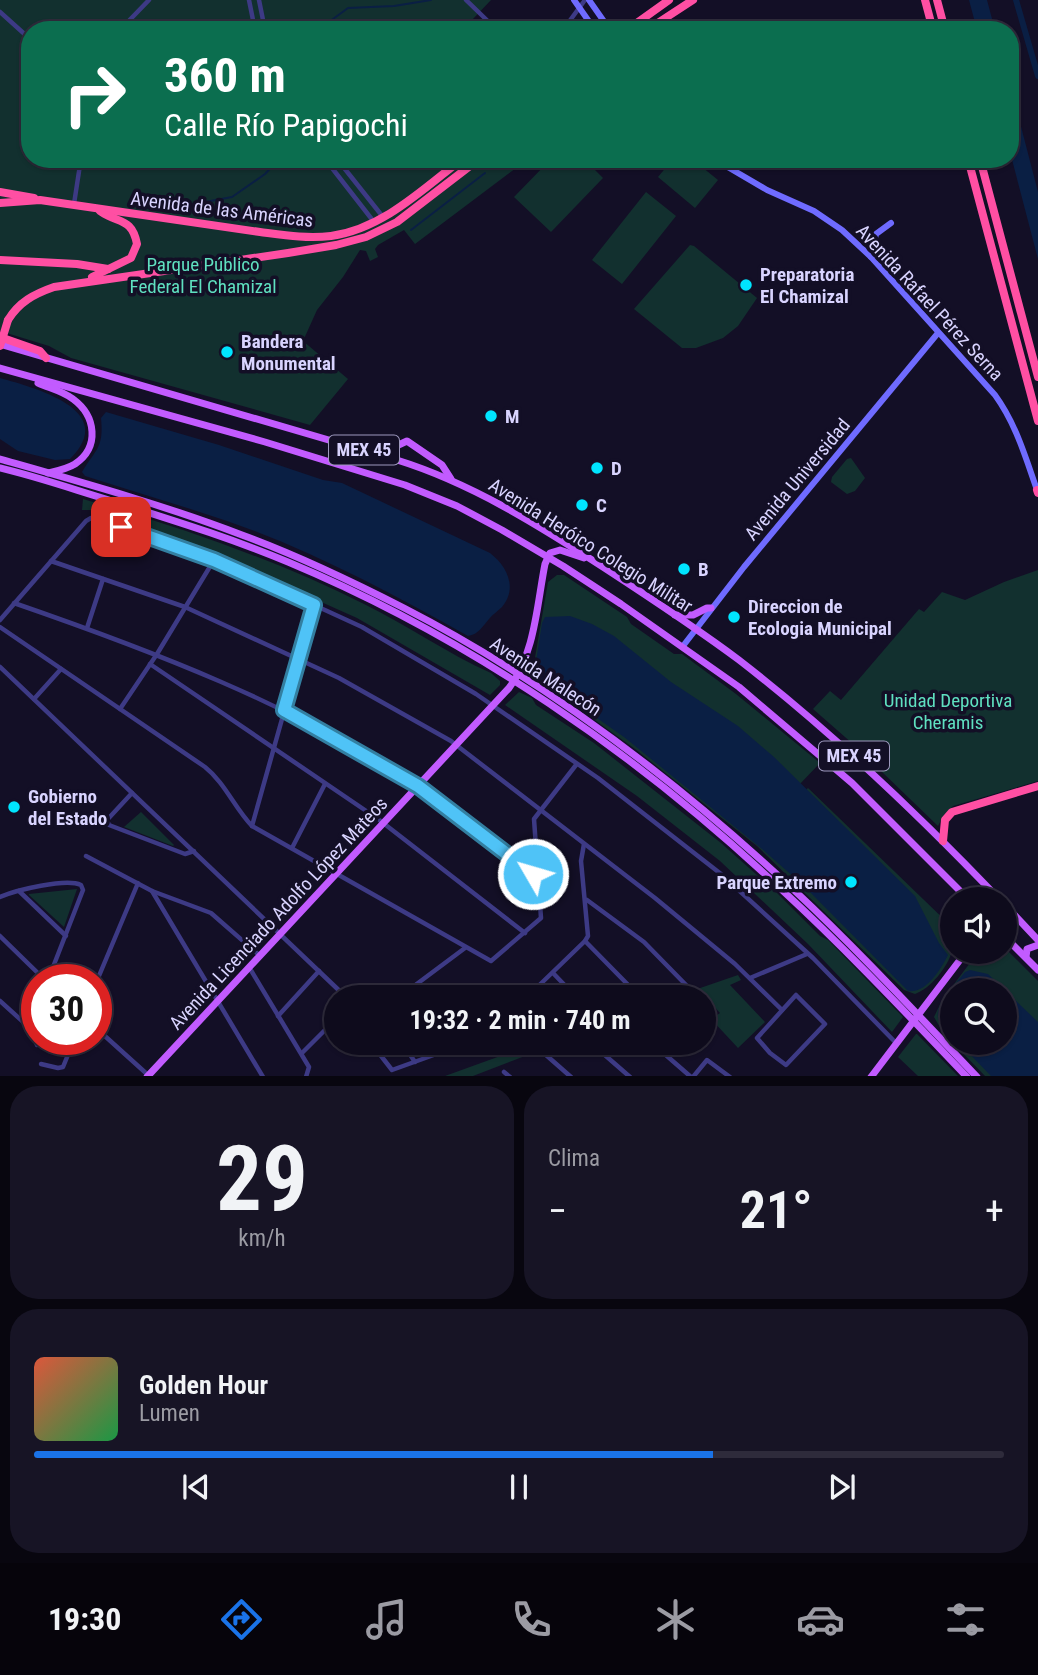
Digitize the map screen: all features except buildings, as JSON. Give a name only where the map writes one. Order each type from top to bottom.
[{"type":"highway","points":[[647,14],[658,0]]},
{"type":"highway","points":[[638,21],[669,0]]},
{"type":"highway","points":[[660,21],[693,0]]},
{"type":"highway","points":[[925,0],[931,21]]},
{"type":"highway","points":[[937,0],[943,21]]},
{"type":"highway","name":"Avenida de las Américas","points":[[0,203],[40,200],[296,236],[331,236],[383,218],[450,168]]},
{"type":"highway","name":"Avenida de las Américas","points":[[0,345],[8,320],[19,305],[34,294],[126,275],[300,251],[366,237],[397,222],[467,168]]},
{"type":"highway","points":[[970,168],[1038,421]]},
{"type":"highway","points":[[981,168],[1038,377]]},
{"type":"highway","points":[[0,192],[24,194],[40,200]]},
{"type":"highway","points":[[76,284],[131,258],[137,244],[135,235],[126,223],[97,209]]},
{"type":"highway","points":[[0,260],[77,264],[126,275]]},
{"type":"highway","points":[[0,337],[40,351],[46,358]]},
{"type":"highway","points":[[943,841],[945,820],[952,812],[1038,786]]},
{"type":"main road","points":[[587,0],[603,21]]},
{"type":"main road","points":[[576,3],[589,21]]},
{"type":"main road","points":[[662,21],[668,15]]},
{"type":"main road","name":"Avenida Rafael Pérez Serna","points":[[729,168],[767,190],[814,211],[842,230],[871,257],[1007,412],[1037,491]]},
{"type":"main road","points":[[871,257],[873,239],[882,228],[891,223]]},
{"type":"main road","name":"Avenida Universidad","points":[[683,646],[711,608],[938,333]]},
{"type":"main road","name":"Avenida Heróico Colegio Militar","points":[[0,345],[420,467],[452,480],[520,516],[695,629],[814,721],[943,841],[988,887]]},
{"type":"main road","name":"Avenida Heróico Colegio Militar","points":[[0,368],[265,442],[434,495],[548,556],[683,646],[738,687],[814,749],[899,828],[956,887]]},
{"type":"main road","points":[[22,374],[74,400],[85,410],[92,425],[91,443],[83,457],[71,467],[48,473]]},
{"type":"main road","points":[[337,443],[352,439],[390,449],[407,441],[442,465],[452,480]]},
{"type":"main road","name":"Avenida Malecón","points":[[0,459],[223,528],[285,552],[407,610],[516,679],[610,748],[740,852],[915,1018],[967,1076]]},
{"type":"main road","name":"Avenida Malecón","points":[[0,468],[182,523],[277,558],[410,621],[516,679]]},
{"type":"main road","points":[[548,556],[552,551],[560,550],[588,558]]},
{"type":"main road","name":"Avenida Licenciado Adolfo López Mateos","points":[[148,1076],[516,679],[529,646],[548,556]]},
{"type":"main road","points":[[674,615],[693,615],[711,608]]},
{"type":"main road","points":[[1017,919],[1038,942],[1030,946],[1026,957]]},
{"type":"main road","points":[[1017,949],[1038,970]]},
{"type":"main road","points":[[871,1076],[957,964]]},
{"type":"main road","points":[[930,1028],[927,1017],[931,998]]},
{"type":"main road","name":"Avenida Malecón","points":[[915,1018],[930,1028],[977,1076]]},
{"type":"street","points":[[129,21],[149,0]]},
{"type":"street","points":[[249,0],[253,21]]},
{"type":"street","points":[[259,0],[263,21]]},
{"type":"street","points":[[466,0],[488,21]]},
{"type":"street","points":[[567,21],[576,3],[587,0]]},
{"type":"street","points":[[0,12],[21,31]]},
{"type":"street","points":[[74,204],[79,168]]},
{"type":"street","points":[[332,168],[374,223]]},
{"type":"street","points":[[344,168],[383,218]]},
{"type":"street","points":[[0,620],[91,518],[214,560],[362,627],[493,706],[608,785],[721,874],[808,954],[896,1043]]},
{"type":"street","points":[[120,709],[214,560]]},
{"type":"street","points":[[51,561],[185,607],[339,678],[457,745],[655,898],[750,978],[782,1010]]},
{"type":"street","points":[[87,628],[104,579]]},
{"type":"street","points":[[14,603],[157,654],[284,710],[418,786],[538,876]]},
{"type":"street","points":[[252,825],[314,605]]},
{"type":"street","points":[[0,627],[215,775],[237,809],[252,825],[491,961],[542,916],[534,819],[576,765]]},
{"type":"street","points":[[150,664],[383,823],[525,933]]},
{"type":"street","points":[[0,667],[334,985]]},
{"type":"street","points":[[34,699],[61,669]]},
{"type":"street","points":[[292,848],[325,784]]},
{"type":"street","points":[[132,793],[107,820],[109,825],[185,854],[194,851]]},
{"type":"street","points":[[540,985],[585,941],[588,930],[581,861],[584,844]]},
{"type":"street","points":[[86,856],[152,891],[211,913],[259,955]]},
{"type":"street","points":[[0,897],[19,890],[76,883],[81,885],[83,890],[54,964]]},
{"type":"street","points":[[104,964],[138,883]]},
{"type":"street","points":[[19,890],[66,936]]},
{"type":"street","points":[[152,891],[263,1076]]},
{"type":"street","points":[[586,900],[644,942],[686,985]]},
{"type":"street","points":[[0,936],[30,964]]},
{"type":"street","points":[[585,941],[628,985]]},
{"type":"street","points":[[415,985],[465,948]]},
{"type":"street","points":[[750,978],[808,954]]},
{"type":"street","points":[[249,966],[302,1053],[310,1069],[306,1076]]},
{"type":"street","points":[[278,1016],[319,971]]},
{"type":"street","points":[[553,973],[565,985]]},
{"type":"street","points":[[796,995],[825,1024],[786,1065],[770,1053],[757,1038],[782,1010],[796,995]]},
{"type":"street","points":[[0,1001],[21,1019]]},
{"type":"street","points":[[302,1053],[324,1031]]},
{"type":"street","points":[[112,1043],[148,1076]]},
{"type":"street","points":[[41,1064],[58,1069],[65,1066],[69,1055]]},
{"type":"street","points":[[380,1055],[392,1070],[426,1055]]},
{"type":"street","points":[[410,1055],[413,1059]]},
{"type":"street","points":[[413,1059],[417,1055]]},
{"type":"street","points":[[545,1055],[570,1076]]},
{"type":"street","points":[[604,1055],[630,1076]]},
{"type":"street","points":[[667,1055],[692,1076],[709,1060],[730,1076]]},
{"type":"street","points":[[504,1072],[510,1076]]},
{"type":"green space","name":"Parque Público Federal El Chamizal","points":[[0,0],[491,0],[473,21],[21,21],[21,168],[516,168],[415,244],[404,230],[378,245],[375,249],[378,257],[370,261],[366,251],[360,250],[317,310],[303,341],[348,379],[310,425],[71,358],[49,346],[0,331]]},
{"type":"green space","points":[[542,168],[593,168],[603,178],[551,232],[514,197]]},
{"type":"green space","points":[[666,168],[703,168],[718,180],[695,208],[658,177]]},
{"type":"green space","points":[[646,192],[676,216],[622,284],[592,260]]},
{"type":"green space","points":[[690,245],[757,298],[738,326],[723,338],[696,348],[682,348],[634,309]]},
{"type":"green space","points":[[851,458],[865,478],[855,491],[847,494],[831,482],[847,459]]},
{"type":"green space","points":[[83,499],[226,545],[330,588],[380,612],[491,673],[500,681],[500,685],[490,695],[357,618],[223,558],[90,510],[82,510]]},
{"type":"green space","name":"Unidad Deportiva Cheramis","points":[[1038,570],[1038,781],[953,806],[938,826],[813,709],[830,691],[841,700],[919,609],[924,612],[942,592],[965,600]]},
{"type":"green space","points":[[557,575],[564,575],[627,617],[631,624],[674,654],[682,654],[820,763],[798,786],[804,792],[808,788],[940,915],[940,964],[946,964],[932,982],[915,994],[904,990],[757,846],[635,749],[532,675],[548,582]]},
{"type":"green space","points":[[519,692],[532,698],[536,705],[594,743],[721,843],[776,892],[820,936],[828,940],[903,1017],[892,1032],[808,944],[720,861],[637,796],[505,705]]},
{"type":"green space","points":[[141,812],[174,845],[173,846],[124,827]]},
{"type":"green space","points":[[77,889],[64,927],[29,895],[29,894]]},
{"type":"green space","points":[[1017,960],[1038,981],[1038,1076],[985,1076],[965,1055],[1017,1055],[1017,978],[959,978],[969,964],[1017,964]]},
{"type":"green space","points":[[738,975],[741,980],[730,985],[765,1022],[738,1048],[716,1024],[716,1016],[720,1013],[716,1009],[716,985],[709,985]]},
{"type":"green space","points":[[940,1004],[940,1028],[934,1017]]},
{"type":"green space","points":[[916,1034],[958,1076],[918,1076],[898,1057]]},
{"type":"green space","points":[[503,1055],[528,1055],[473,1076],[445,1076]]},
{"type":"water","points":[[969,0],[987,0],[993,21],[975,21]]},
{"type":"water","points":[[1019,119],[1038,192],[1038,259],[1014,168],[1019,168]]},
{"type":"water","points":[[0,378],[51,395],[79,414],[85,427],[83,442],[70,459],[55,460],[18,451],[0,439]]},
{"type":"water","points":[[106,412],[219,445],[323,480],[342,483],[490,553],[501,564],[508,578],[510,585],[507,600],[480,630],[468,636],[380,588],[289,545],[227,521],[85,476],[82,472],[98,448],[101,418]]},
{"type":"water","points":[[570,616],[614,636],[671,682],[738,726],[774,757],[915,896],[940,944],[940,964],[943,964],[927,985],[915,991],[908,991],[804,886],[762,849],[624,737],[534,674],[545,617]]},
{"type":"water","points":[[970,970],[988,974],[992,978],[960,978]]},
{"type":"water","points":[[1017,1002],[1038,1022],[1038,1076],[991,1076],[971,1055],[1017,1055]]},
{"type":"waterway","points":[[330,21],[348,8],[394,6],[431,0]]},
{"type":"waterway","points":[[1016,0],[1038,76]]},
{"type":"waterway","points":[[189,205],[232,197],[271,168]]},
{"type":"waterway","points":[[411,230],[485,173]]},
{"type":"place","name":"Preparatoria El Chamizal","points":[[746,285]]},
{"type":"place","name":"Bandera Monumental","points":[[227,352]]},
{"type":"place","name":"M","points":[[491,416]]},
{"type":"place","name":"D","points":[[597,468]]},
{"type":"place","name":"C","points":[[582,505]]},
{"type":"place","name":"B","points":[[684,569]]},
{"type":"place","name":"Direccion de Ecologia Municipal","points":[[734,617]]},
{"type":"place","name":"Gobierno del Estado","points":[[14,807]]},
{"type":"place","name":"Parque Extremo","points":[[851,882]]},
{"type":"route","points":[[121,527],[214,560],[314,605],[284,710],[418,786],[533,874]]}]
